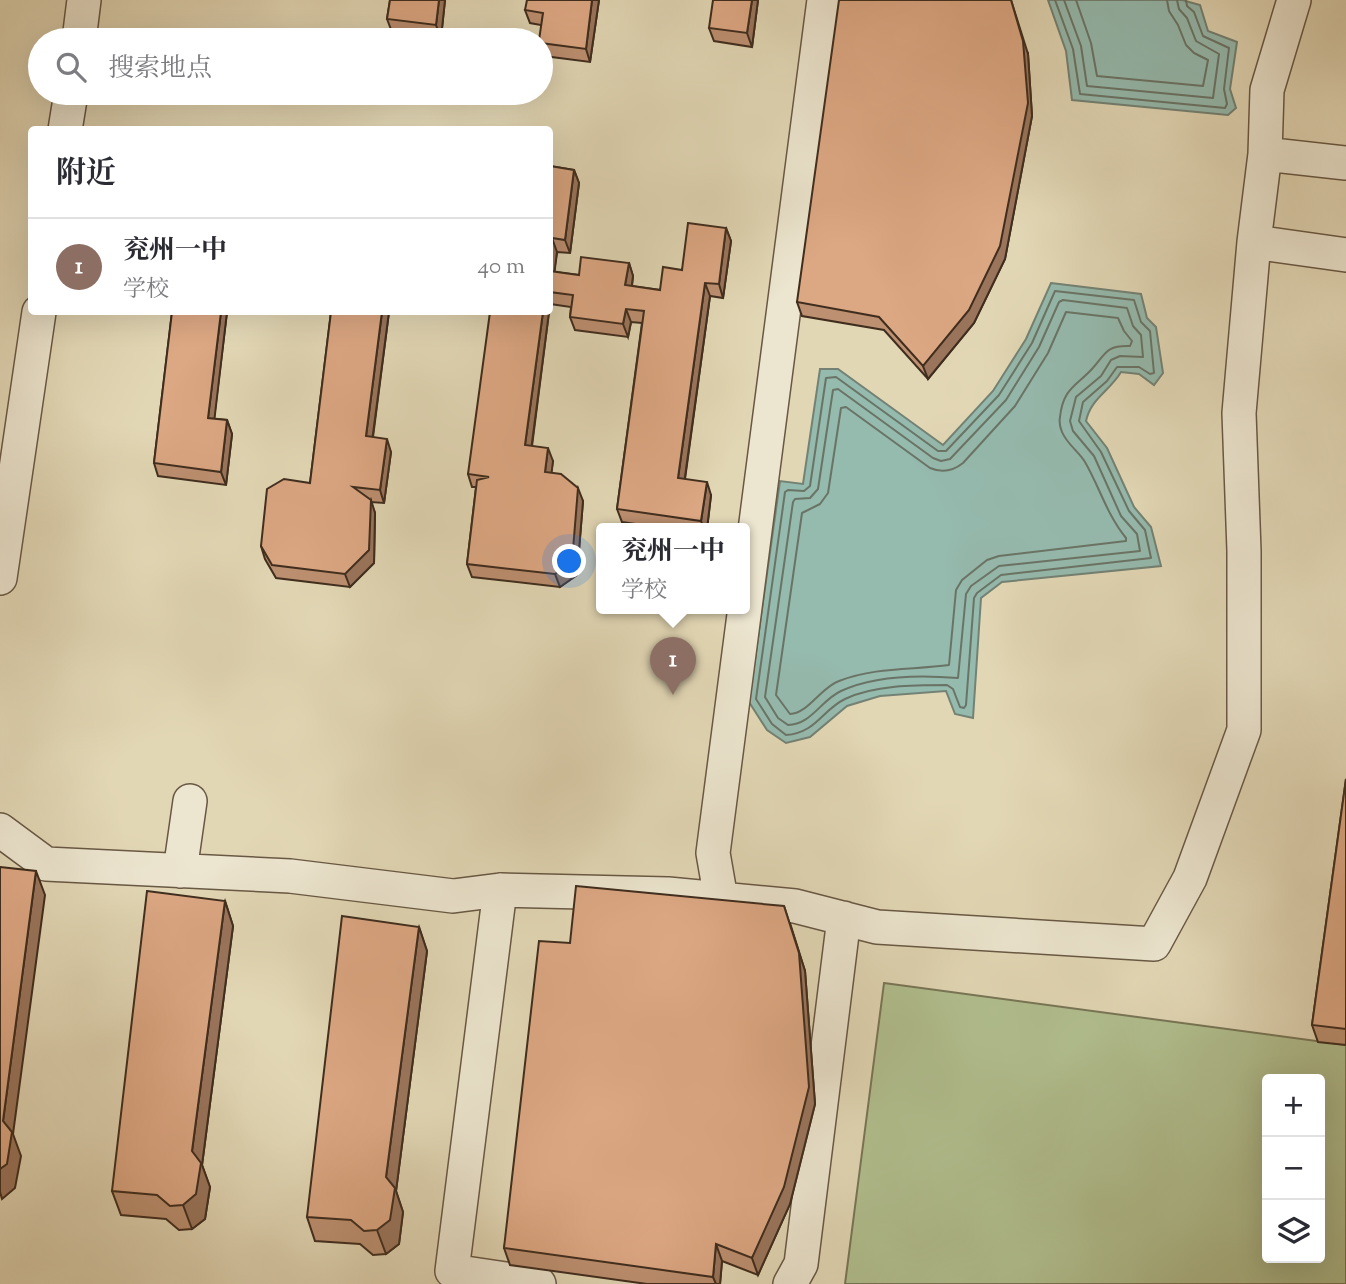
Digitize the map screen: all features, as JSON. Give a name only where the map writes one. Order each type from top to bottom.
[{"type":"lane","points":[[80,28],[84,0]]},
{"type":"lane","points":[[750,569],[824,0]]},
{"type":"lane","points":[[0,830],[46,864],[289,876],[453,896],[499,890],[668,894],[795,906],[877,927],[1154,944],[1189,878],[1244,730],[1244,551],[1239,413],[1254,242],[1265,154],[1267,90],[1294,0]]},
{"type":"lane","points":[[66,126],[69,105]]},
{"type":"lane","points":[[1265,154],[1346,163]]},
{"type":"lane","points":[[1254,242],[1346,255]]},
{"type":"lane","points":[[0,578],[39,315]]},
{"type":"lane","points":[[721,899],[713,853],[744,614]]},
{"type":"lane","points":[[180,871],[190,801]]},
{"type":"lane","points":[[499,890],[452,1271],[540,1284]]},
{"type":"lane","points":[[790,1284],[801,1264],[844,918]]},
{"type":"green space","points":[[884,983],[1346,1045],[1346,1284],[845,1284]]},
{"type":"water","points":[[1048,0],[1182,0],[1200,5],[1208,31],[1237,42],[1230,89],[1236,108],[1228,115],[1072,100],[1066,51]]},
{"type":"water","points":[[1051,283],[1141,294],[1147,318],[1156,327],[1163,373],[1154,385],[1139,374],[1121,372],[1092,406],[1086,421],[1107,448],[1134,507],[1151,527],[1161,566],[1002,582],[981,598],[973,718],[955,714],[946,691],[880,696],[847,706],[810,737],[786,743],[767,730],[749,702],[780,481],[803,484],[820,369],[838,369],[943,445],[993,391],[1026,339]]},
{"type":"building","points":[[390,0],[439,0],[436,25],[387,19]]},
{"type":"building","points":[[527,0],[592,0],[586,49],[553,45],[553,28],[541,28],[543,13],[525,10]]},
{"type":"building","points":[[713,0],[752,0],[747,33],[709,28]]},
{"type":"building","points":[[839,0],[1011,0],[1023,41],[1028,103],[1000,246],[969,310],[923,366],[879,317],[797,302]]},
{"type":"building","points":[[553,166],[574,170],[565,240],[553,238]]},
{"type":"building","points":[[688,223],[726,228],[719,284],[705,283],[678,478],[707,482],[701,521],[617,509],[644,311],[626,309],[623,324],[570,317],[573,295],[553,292],[553,271],[579,275],[581,257],[629,263],[625,285],[660,290],[663,267],[682,270]]},
{"type":"building","points":[[172,315],[221,315],[208,418],[227,420],[221,472],[154,463]]},
{"type":"building","points":[[331,315],[382,315],[366,436],[387,439],[380,490],[353,487],[371,500],[369,550],[345,574],[272,565],[261,546],[267,489],[284,479],[310,483]]},
{"type":"building","points":[[490,315],[543,315],[525,445],[548,448],[545,472],[561,474],[578,488],[572,562],[555,574],[467,564],[477,480],[489,477],[468,474]]},
{"type":"building","points":[[1346,779],[1346,1029],[1312,1025]]},
{"type":"building","points":[[0,867],[36,871],[3,1121],[12,1132],[7,1164],[0,1169]]},
{"type":"building","points":[[576,886],[784,906],[799,953],[809,1087],[784,1187],[752,1258],[716,1244],[713,1277],[504,1248],[539,941],[570,943]]},
{"type":"building","points":[[147,891],[225,901],[192,1151],[201,1163],[196,1194],[183,1205],[170,1206],[157,1195],[112,1191]]},
{"type":"building","points":[[342,916],[419,927],[386,1177],[395,1188],[390,1220],[377,1230],[364,1231],[351,1220],[307,1217]]},
{"type":"place","name":"兖州一中","points":[[673,695]]}]
